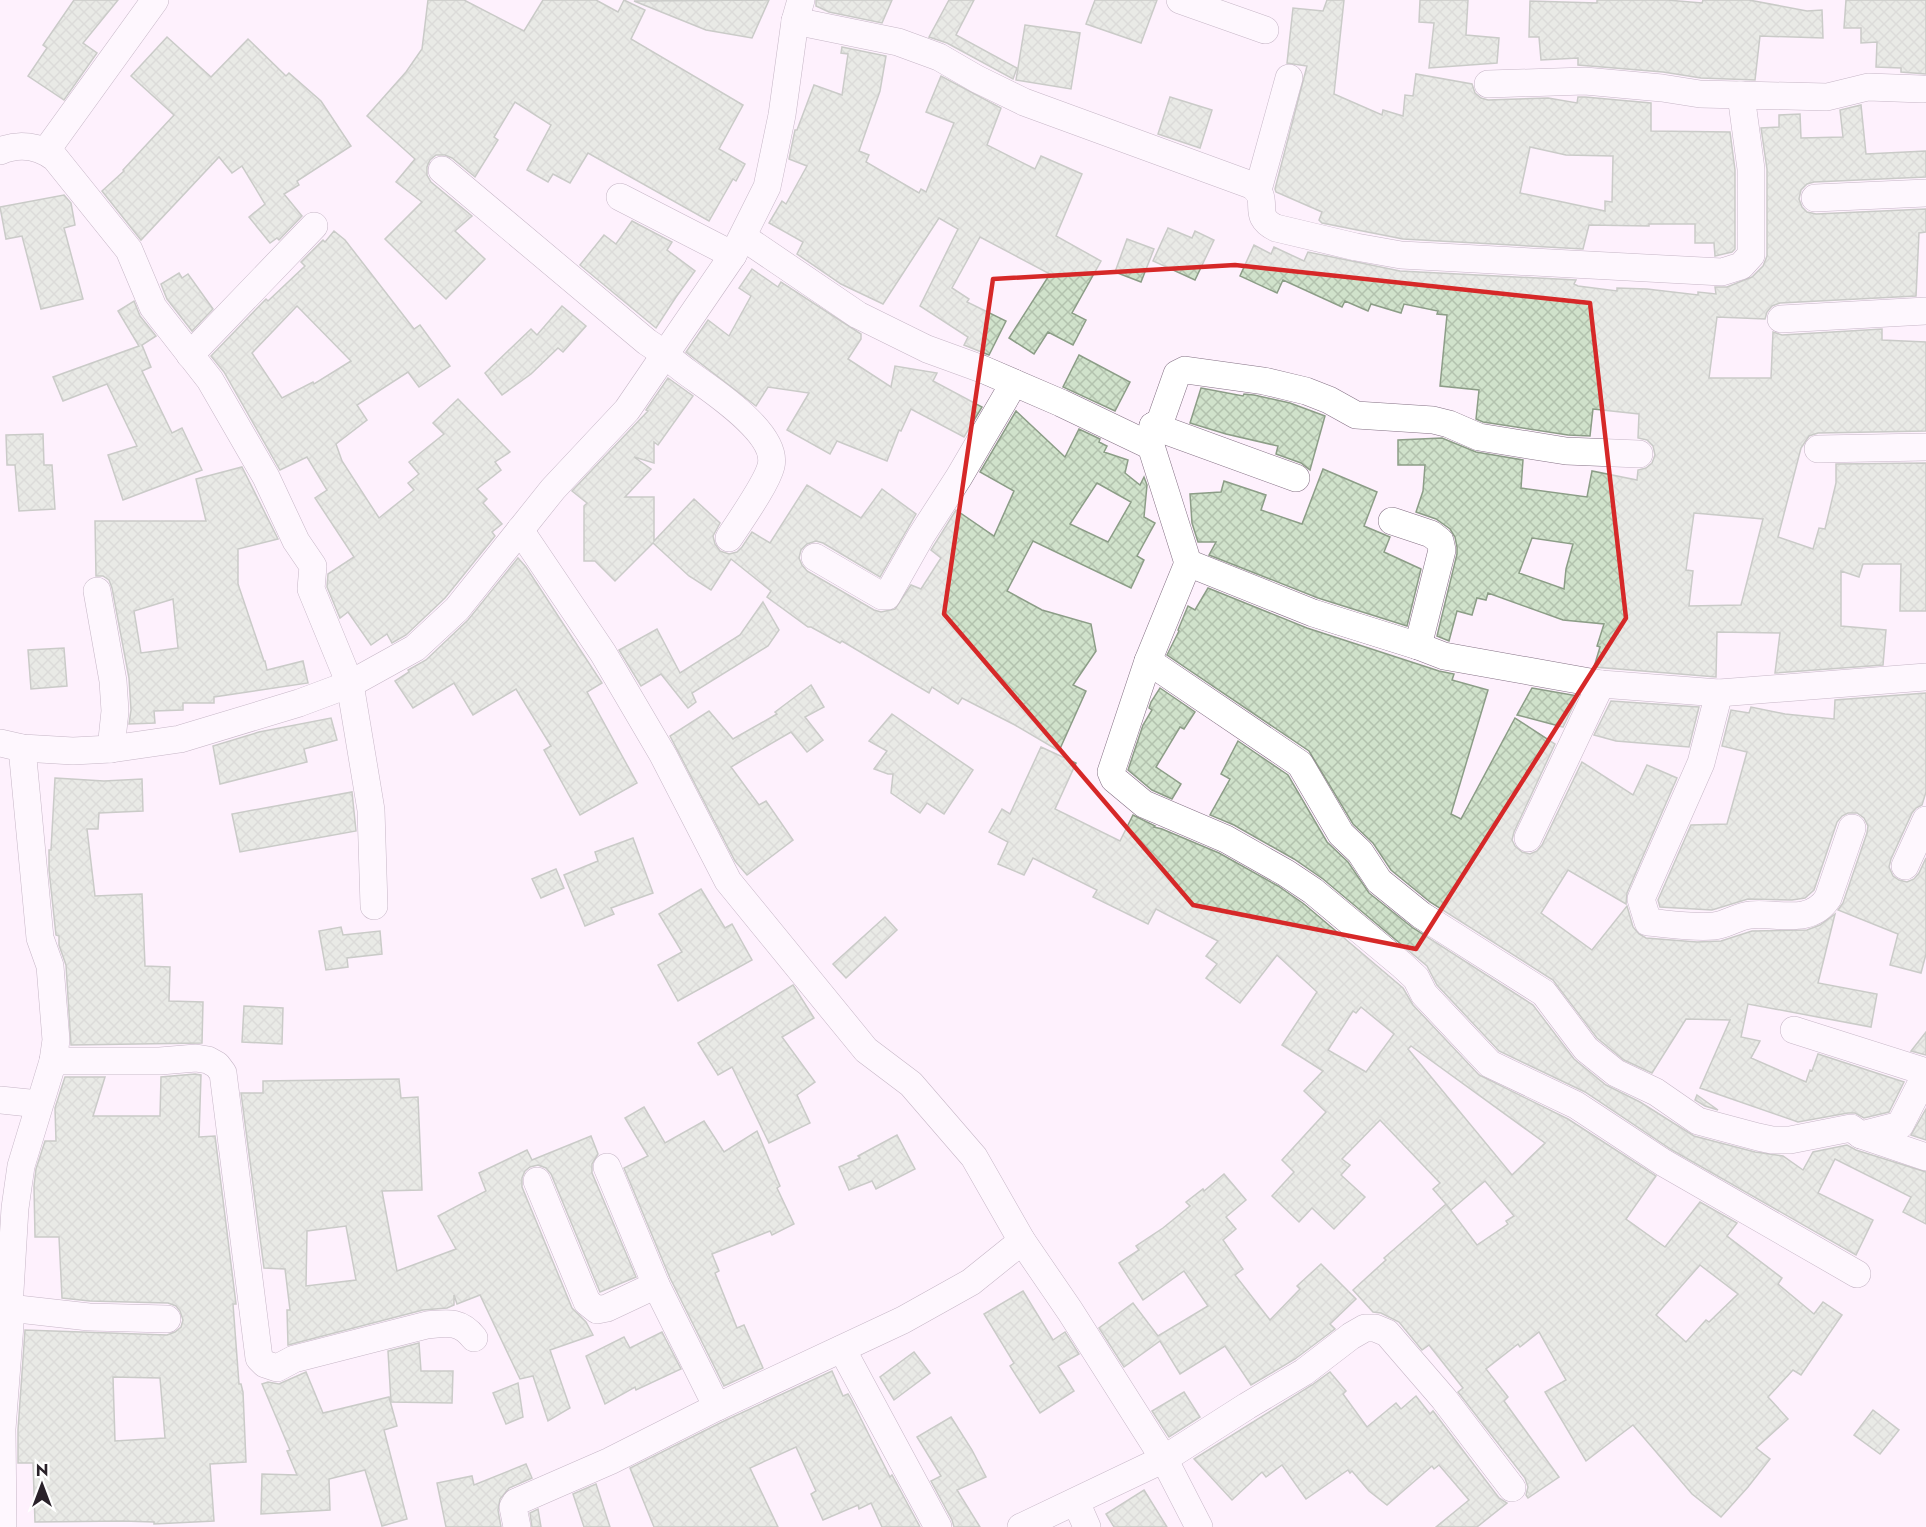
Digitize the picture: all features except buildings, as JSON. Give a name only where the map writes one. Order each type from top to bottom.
[{"type":"street","points":[[46,151],[155,0]]},
{"type":"street","points":[[1180,0],[1265,30]]},
{"type":"street","points":[[3,1527],[2,1429],[7,1207],[53,1060],[56,1040],[50,966],[40,938],[11,745],[73,751],[180,739],[299,703],[350,684],[415,648],[457,609],[553,489],[627,410],[738,246],[767,187],[782,115],[798,10],[939,57],[1024,102],[1251,185],[1258,190],[1262,201],[1262,216],[1266,223],[1276,228],[1401,255],[1722,272],[1734,270],[1751,255],[1750,169],[1741,95]]},
{"type":"street","points":[[1258,190],[1289,78]]},
{"type":"street","points":[[1488,84],[1585,81],[1700,94],[1827,97],[1868,87],[1922,88]]},
{"type":"street","points":[[0,151],[17,147],[46,151],[55,158],[129,250],[153,307],[215,390],[266,477],[296,541],[313,566],[311,589],[350,684],[371,810],[374,906]]},
{"type":"street","points":[[442,170],[647,342],[716,391],[740,412],[770,446],[771,466],[729,538]]},
{"type":"street","points":[[1815,198],[1926,193]]},
{"type":"street","points":[[620,196],[738,246],[858,315],[927,349],[1152,436],[1296,478]]},
{"type":"street","points":[[190,355],[314,226]]},
{"type":"street","points":[[1781,319],[1926,311]]},
{"type":"street","points":[[1639,454],[1566,451],[1479,436],[1433,420],[1356,415],[1329,400],[1306,391],[1264,381],[1185,370],[1177,374],[1160,422],[1152,436],[1188,563],[1148,661],[1111,772],[1114,779],[1126,791],[1144,804],[1226,839],[1313,891],[1402,964],[1416,978],[1424,994],[1490,1064],[1576,1105],[1664,1163],[1857,1274]]},
{"type":"street","points":[[815,557],[882,596],[887,596],[1014,383]]},
{"type":"street","points":[[1818,449],[1926,447]]},
{"type":"street","points":[[1392,520],[1431,534],[1440,541],[1442,550],[1418,646]]},
{"type":"street","points":[[520,530],[603,653],[663,755],[728,880],[866,1050],[911,1084],[974,1157],[1022,1241],[1070,1311],[1164,1459],[1199,1527]]},
{"type":"street","points":[[1188,563],[1313,613],[1444,656],[1601,684],[1719,693],[1926,677]]},
{"type":"street","points":[[97,591],[115,711],[111,748]]},
{"type":"street","points":[[1148,661],[1300,764],[1341,834],[1360,852],[1378,881],[1421,915],[1544,993],[1586,1048],[1616,1073],[1656,1092],[1698,1121],[1772,1140],[1790,1140],[1851,1128],[1861,1135],[1926,1157]]},
{"type":"street","points":[[1528,838],[1601,684]]},
{"type":"street","points":[[1719,693],[1701,763],[1641,899],[1648,922],[1715,926],[1748,915],[1798,916],[1813,913],[1821,908],[1828,898],[1852,828]]},
{"type":"street","points":[[1905,866],[1926,820]]},
{"type":"street","points":[[1794,1030],[1926,1073],[1900,1125],[1861,1135]]},
{"type":"street","points":[[53,1060],[196,1058],[208,1060],[223,1072],[259,1358],[265,1364],[277,1368],[294,1359],[427,1324],[457,1324],[467,1329],[474,1338]]},
{"type":"street","points":[[0,1100],[39,1104]]},
{"type":"street","points":[[607,1167],[656,1285],[717,1407]]},
{"type":"street","points":[[537,1180],[587,1302],[597,1310],[607,1308],[656,1285]]},
{"type":"street","points":[[517,1527],[513,1508],[516,1502],[610,1461],[717,1407],[903,1320],[971,1282],[1022,1241]]},
{"type":"street","points":[[6,1319],[89,1317],[167,1319]]},
{"type":"street","points":[[1021,1527],[1164,1459],[1304,1372],[1365,1328],[1375,1328],[1387,1333],[1444,1399],[1512,1488]]},
{"type":"street","points":[[842,1348],[938,1527]]},
{"type":"street","points":[[1076,1502],[1087,1527]]},
{"type":"highlighted area","points":[[1235,265],[1590,303],[1626,618],[1416,949],[1193,905],[944,614],[993,279]]}]
